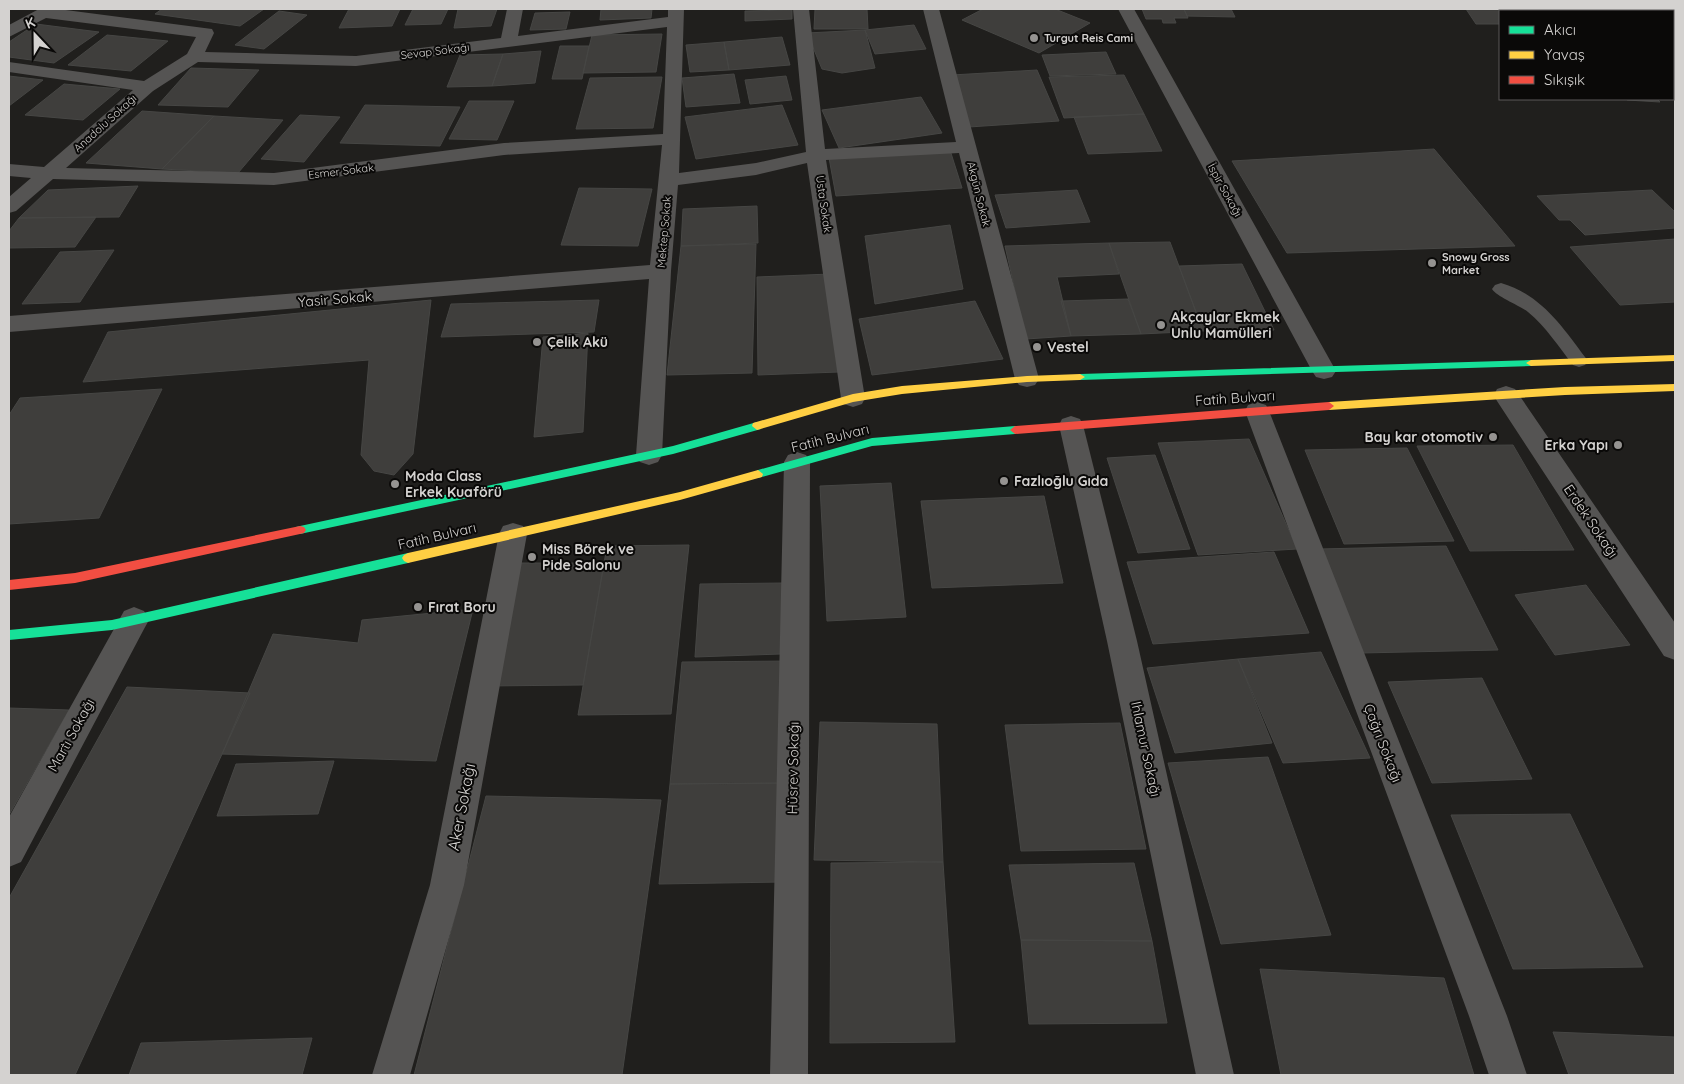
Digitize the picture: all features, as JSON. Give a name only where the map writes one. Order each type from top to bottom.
[{"type":"main road","name":"Fatih Bulvarı","points":[[9,585],[75,578],[649,455],[853,398],[902,390],[1027,380],[1675,358]]},
{"type":"main road","name":"Fatih Bulvarı","points":[[9,635],[112,625],[680,496],[872,442],[1072,424],[1257,411],[1506,395],[1674,389]]},
{"type":"street","points":[[509,42],[515,9]]},
{"type":"street","name":"Usta Sokak","points":[[801,9],[816,155],[853,398]]},
{"type":"street","name":"Akgün Sokak","points":[[931,9],[1027,380]]},
{"type":"street","name":"İspir Sokağı","points":[[1126,9],[1324,370]]},
{"type":"street","points":[[9,32],[47,11],[206,33],[198,50]]},
{"type":"street","name":"Sevap Sokağı","points":[[198,50],[356,61],[509,42],[676,15]]},
{"type":"street","name":"Mektep Sokak","points":[[649,455],[660,271],[672,138],[676,15]]},
{"type":"street","name":"Anadolu Sokağı","points":[[9,207],[147,87],[198,50]]},
{"type":"street","points":[[9,67],[147,87]]},
{"type":"street","name":"Esmer Sokak","points":[[9,170],[49,173],[274,179],[504,149],[672,138]]},
{"type":"street","points":[[668,180],[756,169],[816,155],[967,147]]},
{"type":"street","name":"Yasir Sokak","points":[[9,324],[660,271]]},
{"type":"street","name":"Erdek Sokağı","points":[[1506,395],[1675,647]]},
{"type":"street","name":"Çağrı Sokağı","points":[[1257,411],[1484,1007],[1508,1075]]},
{"type":"street","name":"Ihlamur Sokağı","points":[[1072,424],[1124,651],[1214,1075]]},
{"type":"street","name":"Hüsrev Sokağı","points":[[789,1075],[797,462]]},
{"type":"street","name":"Aker Sokağı","points":[[391,1075],[446,885],[513,534]]},
{"type":"street","name":"Martı Sokağı","points":[[9,850],[134,620]]},
{"type":"lane","points":[[1502,290],[1518,295],[1538,309],[1579,361]]},
{"type":"building","points":[[162,9],[264,9],[240,26],[155,14]]},
{"type":"building","points":[[349,9],[400,9],[392,26],[339,28]]},
{"type":"building","points":[[413,9],[448,9],[441,24],[405,25]]},
{"type":"building","points":[[458,9],[497,9],[491,26],[454,28]]},
{"type":"building","points":[[601,9],[652,9],[651,18],[600,20]]},
{"type":"building","points":[[815,9],[867,9],[868,29],[814,29]]},
{"type":"building","name":"Turgut Reis Cami","points":[[983,9],[1055,9],[1090,23],[1039,53],[962,20]]},
{"type":"building","points":[[1142,9],[1184,9],[1188,18],[1174,18],[1176,23],[1163,23],[1162,19],[1146,19]]},
{"type":"building","points":[[1184,9],[1231,9],[1235,17],[1187,16]]},
{"type":"building","points":[[1466,9],[1573,10],[1499,10],[1499,24],[1476,24]]},
{"type":"building","points":[[1620,9],[1673,10],[1621,10]]},
{"type":"building","points":[[792,10],[792,19],[745,21],[745,11]]},
{"type":"building","points":[[279,11],[307,15],[264,49],[235,45]]},
{"type":"building","points":[[1674,11],[1675,12],[1674,31]]},
{"type":"building","points":[[570,12],[566,29],[530,30],[535,13]]},
{"type":"building","points":[[36,24],[99,32],[54,63],[9,57],[9,42]]},
{"type":"building","points":[[914,25],[926,49],[875,54],[865,30]]},
{"type":"building","points":[[865,30],[875,68],[842,73],[822,69],[807,33]]},
{"type":"building","points":[[662,34],[656,72],[583,73],[592,35]]},
{"type":"building","points":[[107,35],[168,41],[131,71],[68,65]]},
{"type":"building","points":[[782,37],[790,65],[729,70],[724,42]]},
{"type":"building","points":[[724,42],[729,70],[690,72],[686,45]]},
{"type":"building","points":[[560,46],[589,46],[582,79],[552,79]]},
{"type":"building","points":[[541,51],[535,83],[492,86],[503,54]]},
{"type":"building","points":[[1106,52],[1116,74],[1050,76],[1042,55]]},
{"type":"building","points":[[503,54],[492,86],[447,87],[460,55]]},
{"type":"building","points":[[191,68],[259,70],[228,107],[158,105]]},
{"type":"building","points":[[1037,70],[1059,121],[969,127],[952,75]]},
{"type":"building","points":[[734,74],[740,103],[686,107],[682,78]]},
{"type":"building","points":[[1124,75],[1144,114],[1064,118],[1049,77]]},
{"type":"building","points":[[9,76],[43,80],[9,106]]},
{"type":"building","points":[[786,76],[792,100],[750,104],[745,80]]},
{"type":"building","points":[[662,77],[653,128],[576,129],[590,78]]},
{"type":"building","points":[[64,84],[120,89],[83,120],[25,115]]},
{"type":"building","points":[[921,97],[942,133],[839,148],[822,110]]},
{"type":"building","points":[[1627,100],[1658,100],[1660,102]]},
{"type":"building","points":[[469,101],[514,101],[497,140],[449,139]]},
{"type":"building","points":[[365,105],[460,107],[440,146],[340,143]]},
{"type":"building","points":[[782,105],[798,145],[696,159],[685,117]]},
{"type":"building","points":[[142,111],[214,116],[162,169],[86,163]]},
{"type":"building","points":[[1144,114],[1162,151],[1088,154],[1074,117]]},
{"type":"building","points":[[300,115],[340,117],[304,162],[261,159]]},
{"type":"building","points":[[214,116],[283,120],[238,173],[162,169]]},
{"type":"building","points":[[1434,149],[1515,246],[1287,253],[1232,161]]},
{"type":"building","points":[[950,150],[962,188],[836,196],[829,158]]},
{"type":"building","points":[[138,186],[119,217],[19,218],[48,190]]},
{"type":"building","points":[[579,188],[652,189],[638,246],[561,245]]},
{"type":"building","points":[[1077,190],[1090,222],[1006,228],[995,195]]},
{"type":"building","points":[[1652,190],[1675,212],[1675,228],[1585,235],[1570,220],[1559,220],[1537,196]]},
{"type":"building","points":[[757,206],[758,243],[681,246],[683,209]]},
{"type":"building","points":[[96,217],[75,247],[9,248],[9,231],[19,218]]},
{"type":"building","points":[[950,225],[963,289],[875,304],[865,236]]},
{"type":"building","points":[[1675,239],[1675,302],[1620,305],[1570,247]]},
{"type":"building","points":[[1170,242],[1203,331],[1141,334],[1109,243]]},
{"type":"building","points":[[1109,243],[1119,274],[1057,277],[1071,336],[1026,339],[1005,246]]},
{"type":"building","points":[[756,244],[752,373],[667,375],[681,246]]},
{"type":"building","points":[[114,250],[80,302],[22,304],[60,252]]},
{"type":"building","points":[[1242,264],[1274,330],[1203,331],[1179,266]]},
{"type":"building","points":[[830,274],[839,372],[758,375],[757,277]]},
{"type":"building","points":[[1128,299],[1141,334],[1071,336],[1061,301]]},
{"type":"building","points":[[431,300],[413,454],[394,475],[374,471],[361,455],[369,360],[83,382],[108,332]]},
{"type":"building","points":[[599,300],[594,332],[441,337],[451,304]]},
{"type":"building","points":[[975,301],[1003,359],[872,375],[859,319]]},
{"type":"building","points":[[588,333],[583,432],[534,437],[543,337]]},
{"type":"building","points":[[162,389],[99,518],[9,524],[9,415],[20,398]]},
{"type":"building","points":[[1249,439],[1297,549],[1198,555],[1158,443]]},
{"type":"building","points":[[1513,445],[1574,550],[1470,551],[1417,446]]},
{"type":"building","points":[[1407,448],[1454,541],[1344,544],[1305,450]]},
{"type":"building","points":[[1155,455],[1190,549],[1138,553],[1107,458]]},
{"type":"building","points":[[891,483],[906,617],[827,621],[820,486]]},
{"type":"building","points":[[1044,496],[1063,583],[932,588],[921,501]]},
{"type":"building","points":[[689,545],[671,714],[578,715],[607,546]]},
{"type":"building","points":[[1446,546],[1498,650],[1361,653],[1319,549]]},
{"type":"building","points":[[1274,552],[1309,633],[1153,644],[1127,562]]},
{"type":"building","points":[[515,563],[604,563],[583,685],[485,686]]},
{"type":"building","points":[[783,583],[781,654],[695,657],[700,584]]},
{"type":"building","points":[[1586,585],[1630,645],[1555,655],[1515,595]]},
{"type":"building","points":[[473,609],[436,761],[222,754],[273,634],[358,643],[362,620]]},
{"type":"building","points":[[1321,652],[1370,758],[1283,763],[1238,659]]},
{"type":"building","points":[[1238,659],[1272,743],[1175,753],[1147,668]]},
{"type":"building","points":[[790,661],[786,783],[670,784],[682,662]]},
{"type":"building","points":[[1482,678],[1532,779],[1432,783],[1388,682]]},
{"type":"building","points":[[127,687],[250,693],[75,1075],[9,1075],[9,898]]},
{"type":"building","points":[[9,708],[69,710],[9,815]]},
{"type":"building","points":[[820,722],[937,724],[943,862],[814,860]]},
{"type":"building","points":[[1120,723],[1146,849],[1021,851],[1005,725]]},
{"type":"building","points":[[1268,757],[1331,935],[1221,944],[1168,763]]},
{"type":"building","points":[[334,761],[318,814],[217,816],[236,764]]},
{"type":"building","points":[[786,783],[783,882],[659,884],[670,784]]},
{"type":"building","points":[[486,796],[661,800],[622,1075],[414,1075]]},
{"type":"building","points":[[1570,814],[1643,967],[1513,969],[1451,815]]},
{"type":"building","points":[[943,862],[955,1042],[830,1043],[831,863]]},
{"type":"building","points":[[1134,863],[1152,941],[1021,940],[1009,865]]},
{"type":"building","points":[[1021,940],[1152,941],[1167,1023],[1029,1024]]},
{"type":"building","points":[[1260,969],[1444,978],[1474,1075],[1281,1075]]},
{"type":"building","points":[[1553,1032],[1675,1037],[1675,1075],[1569,1075]]},
{"type":"building","points":[[312,1038],[302,1075],[129,1075],[141,1043]]},
{"type":"traffic: fast","points":[[1080,377],[1531,363]]},
{"type":"traffic: fast","points":[[300,530],[673,450],[757,426]]},
{"type":"traffic: fast","points":[[758,474],[872,442],[1015,430]]},
{"type":"traffic: fast","points":[[9,635],[112,625],[408,558]]},
{"type":"traffic: slow","points":[[1531,363],[1675,358]]},
{"type":"traffic: slow","points":[[757,426],[853,398],[902,390],[1027,379],[1080,377]]},
{"type":"traffic: slow","points":[[1329,406],[1565,391],[1675,387]]},
{"type":"traffic: slow","points":[[408,558],[680,496],[758,474]]},
{"type":"traffic: jam","points":[[1015,430],[1329,406]]},
{"type":"traffic: jam","points":[[9,585],[75,578],[300,530]]},
{"type":"place","name":"Turgut Reis Cami","points":[[1034,38]]},
{"type":"place","name":"Snowy Gross Market","points":[[1432,263]]},
{"type":"place","name":"Akçaylar Ekmek Unlu Mamülleri","points":[[1161,325]]},
{"type":"place","name":"Çelik Akü","points":[[537,342]]},
{"type":"place","name":"Vestel","points":[[1037,347]]},
{"type":"place","name":"Bay kar otomotiv","points":[[1493,437]]},
{"type":"place","name":"Erka Yapı","points":[[1618,445]]},
{"type":"place","name":"Fazlıoğlu Gıda","points":[[1004,481]]},
{"type":"place","name":"Moda Class Erkek Kuaförü","points":[[395,484]]},
{"type":"place","name":"Miss Börek ve Pide Salonu","points":[[532,557]]},
{"type":"place","name":"Fırat Boru","points":[[418,607]]}]
